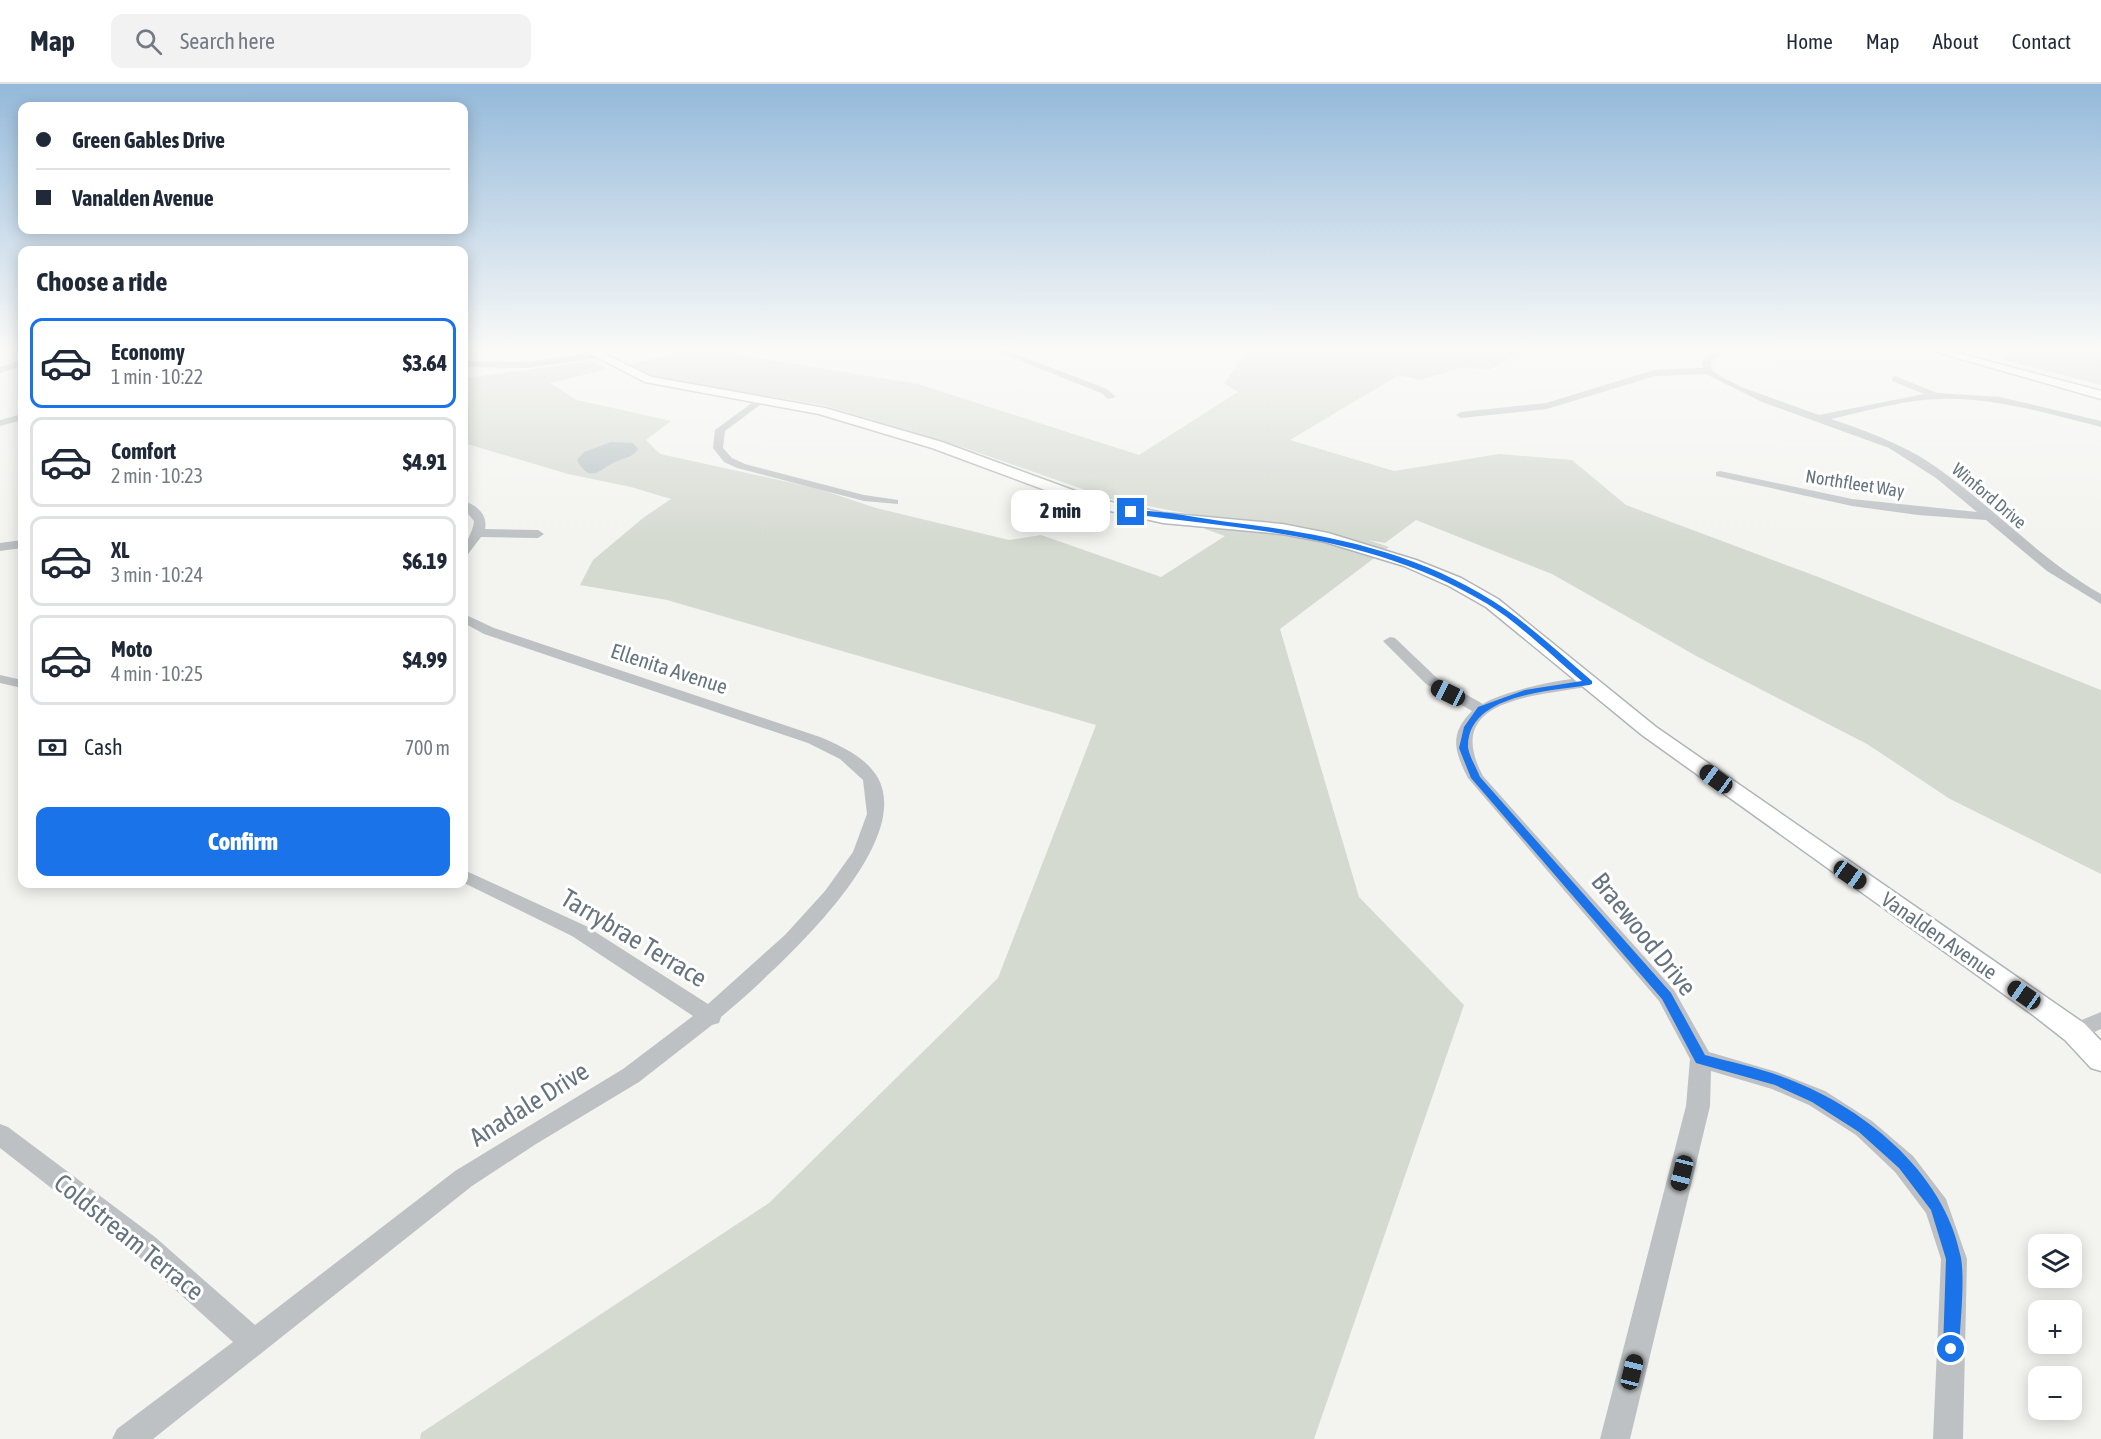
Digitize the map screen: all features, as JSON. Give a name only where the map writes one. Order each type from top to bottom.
[{"type":"main road","name":"Vanalden Avenue","points":[[830,414],[937,445],[1061,492],[1112,508],[1163,518],[1282,530],[1328,538],[1374,551],[1455,582],[1492,603],[1649,731],[1773,821],[2075,1032],[2101,1060]]},
{"type":"street","points":[[742,414],[720,430],[718,448],[728,460],[756,471],[864,498],[894,501]]},
{"type":"street","points":[[1461,415],[1468,414]]},
{"type":"street","name":"Winford Drive","points":[[1808,414],[1878,441],[1914,458],[2078,588],[2101,600]]},
{"type":"street","points":[[1818,418],[1838,414]]},
{"type":"street","points":[[2066,414],[2101,424]]},
{"type":"street","points":[[0,423],[18,418]]},
{"type":"street","name":"Northfleet Way","points":[[1720,474],[1806,496],[1850,503],[1906,511],[1986,516]]},
{"type":"street","points":[[468,506],[478,519],[480,533]]},
{"type":"street","points":[[468,546],[480,533],[538,534]]},
{"type":"street","points":[[0,547],[18,545]]},
{"type":"street","name":"Ellenita Avenue","points":[[468,620],[489,631],[814,740],[838,750],[858,765]]},
{"type":"street","points":[[1390,641],[1416,671],[1437,687],[1481,709],[1525,693],[1589,682]]},
{"type":"street","name":"Braewood Drive","points":[[1481,709],[1469,727],[1463,748],[1476,778],[1667,996],[1701,1059]]},
{"type":"street","name":"Anadale Drive","points":[[127,1439],[495,1157],[635,1073],[711,1017],[799,935],[841,885],[868,840],[877,808],[872,782],[858,765]]},
{"type":"street","name":"Tarrybrae Terrace","points":[[468,878],[579,931],[711,1017]]},
{"type":"street","points":[[2075,1032],[2101,1020]]},
{"type":"street","points":[[1615,1439],[1698,1106],[1701,1059],[1778,1081],[1817,1098],[1863,1128],[1904,1164],[1937,1207],[1954,1259],[1948,1439]]},
{"type":"street","name":"Coldstream Terrace","points":[[0,1134],[146,1246],[254,1343]]},
{"type":"shaded area","points":[[468,414],[641,414],[671,421],[646,440],[660,454],[816,488],[876,508],[1009,540],[1041,535],[1161,577],[1225,536],[1205,529],[1206,517],[1111,499],[968,449],[853,414],[1012,414],[1139,455],[1203,414],[1333,414],[1290,440],[1394,471],[1499,454],[1572,460],[1626,505],[1821,578],[2101,690],[2101,874],[1950,799],[1867,744],[1698,657],[1552,574],[1416,520],[1385,543],[1368,540],[1389,547],[1280,629],[1359,897],[1464,1005],[1314,1439],[420,1439],[421,1433],[769,1203],[998,978],[1096,725],[667,600],[580,585],[593,560],[643,518],[671,499],[631,487],[568,474],[468,444]]},
{"type":"shaded area","points":[[611,442],[633,443],[638,449],[631,456],[596,473],[591,474],[582,468],[577,460],[584,452]]},
{"type":"route","points":[[1131,512],[1163,518],[1271,528],[1328,538],[1410,563],[1455,582],[1492,603],[1589,682],[1525,693],[1481,709],[1469,727],[1463,748],[1476,778],[1667,996],[1701,1059],[1778,1081],[1817,1098],[1863,1128],[1904,1164],[1937,1207],[1954,1259],[1951,1349]]}]
